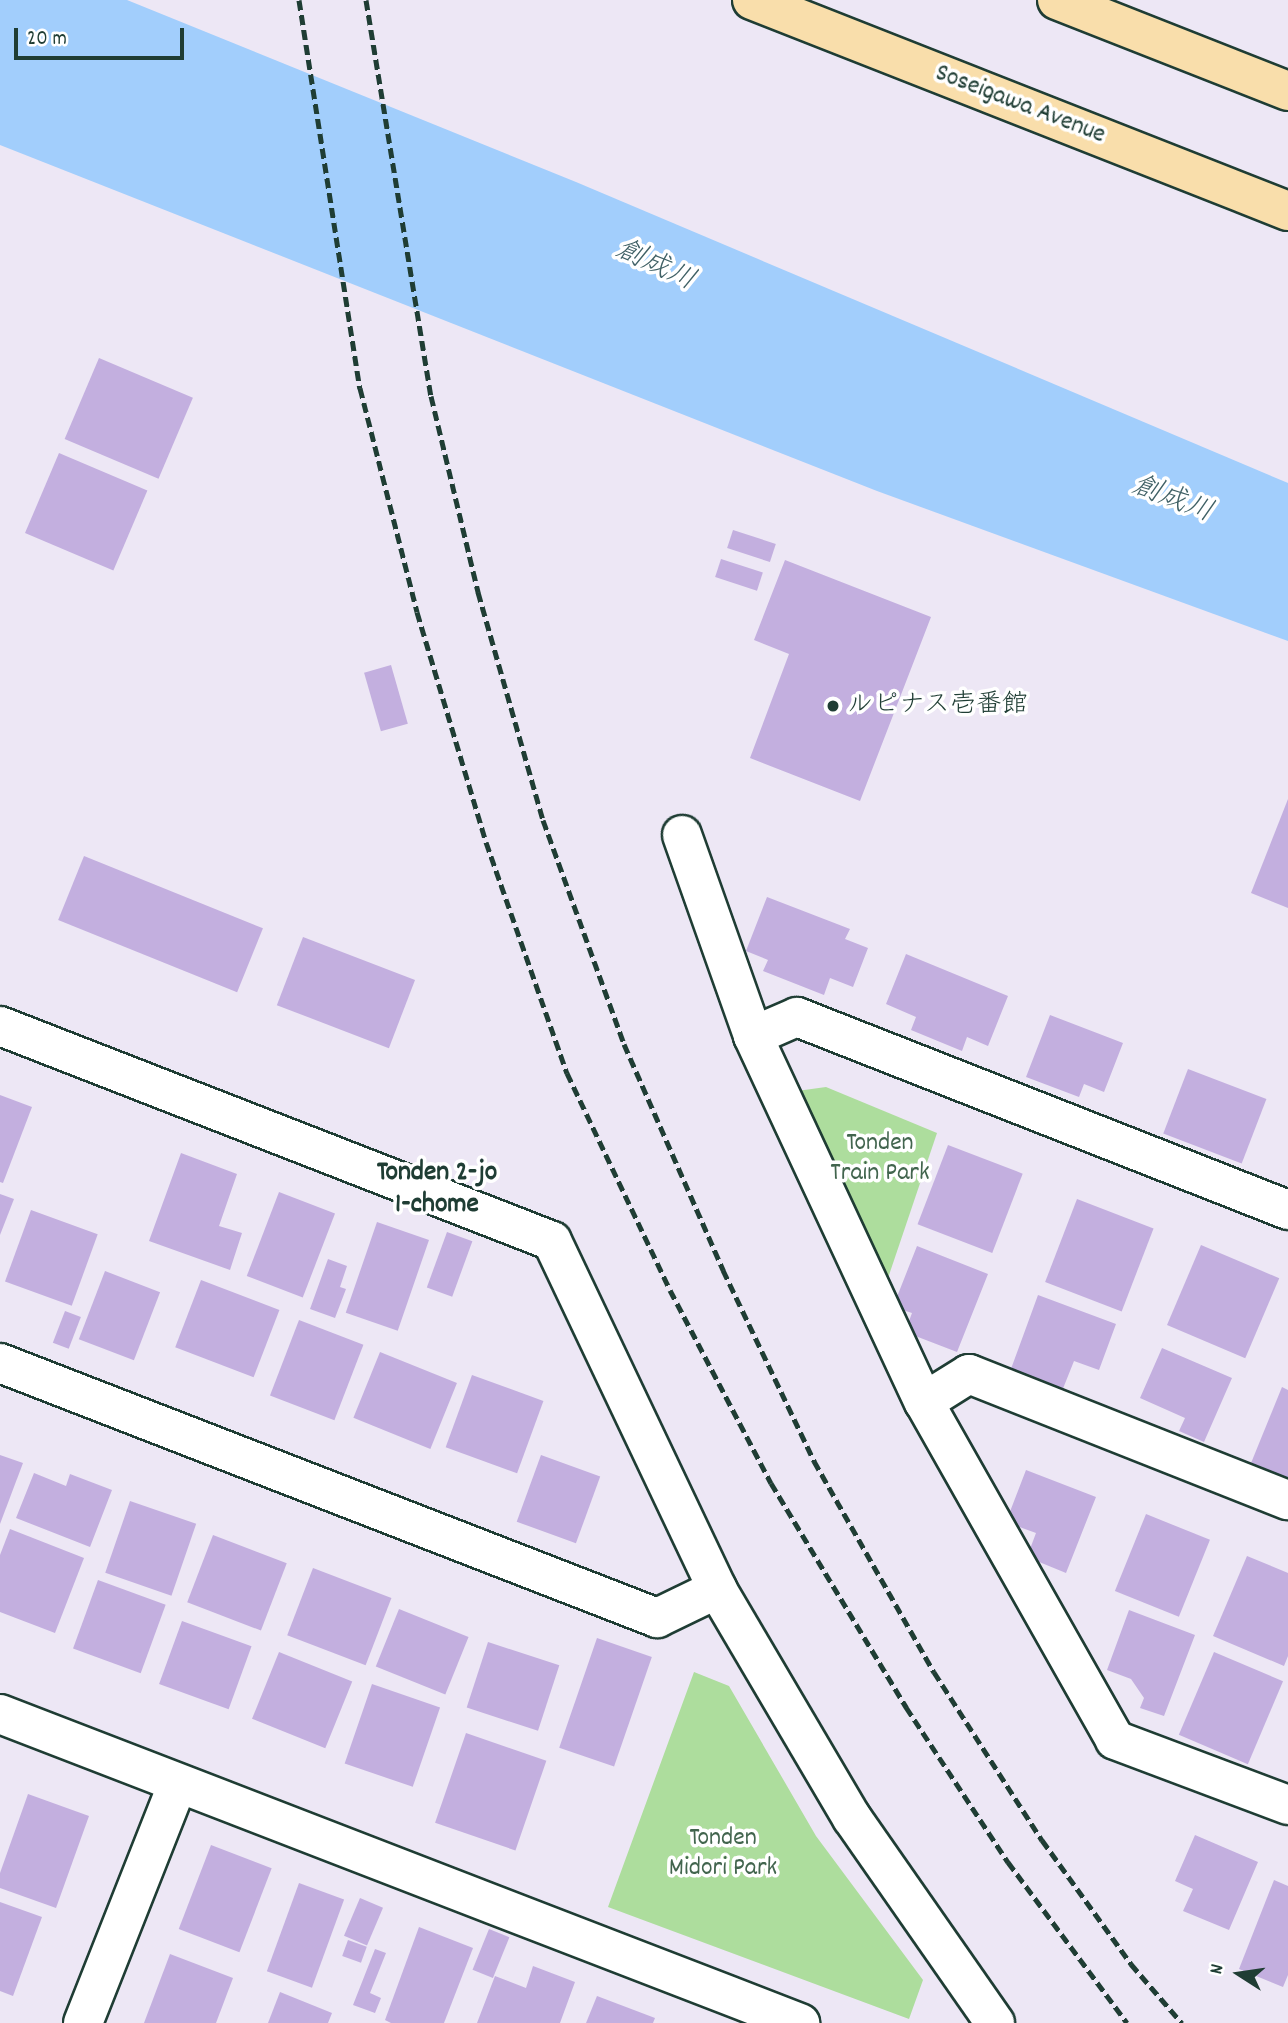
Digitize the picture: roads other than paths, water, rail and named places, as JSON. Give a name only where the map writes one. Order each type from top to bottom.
[{"type":"highway","name":"Soseigawa Avenue","points":[[752,0],[1288,211]]},
{"type":"highway","points":[[1057,0],[1288,91]]},
{"type":"street","points":[[682,835],[753,1036],[924,1402],[1115,1740],[1288,1805]]},
{"type":"street","points":[[753,1036],[797,1017],[1288,1210]]},
{"type":"street","points":[[0,1026],[552,1241],[717,1589],[852,1818],[995,2023]]},
{"type":"street","points":[[0,1363],[657,1619],[717,1589]]},
{"type":"street","points":[[924,1402],[969,1374],[1288,1500]]},
{"type":"street","points":[[0,1714],[177,1785],[800,2023]]},
{"type":"street","points":[[83,2023],[177,1785]]},
{"type":"water","name":"創成川","points":[[0,0],[127,0],[576,182],[1288,483],[1288,641],[877,491],[0,145]]},
{"type":"railway","points":[[299,0],[360,388],[417,612],[486,842],[567,1073],[670,1290],[771,1483],[906,1707],[1008,1862],[1127,2023]]},
{"type":"railway","points":[[366,0],[431,396],[478,592],[543,820],[624,1044],[723,1270],[814,1461],[934,1672],[1042,1840],[1131,1964],[1182,2023]]},
{"type":"place","name":"ルピナス壱番館","points":[[833,706]]},
{"type":"district","name":"Tonden 2-jo 1-chome","points":[[437,1190]]},
{"type":"park label","name":"Tonden Train Park","points":[[880,1159]]},
{"type":"park label","name":"Tonden Midori Park","points":[[723,1854]]}]
